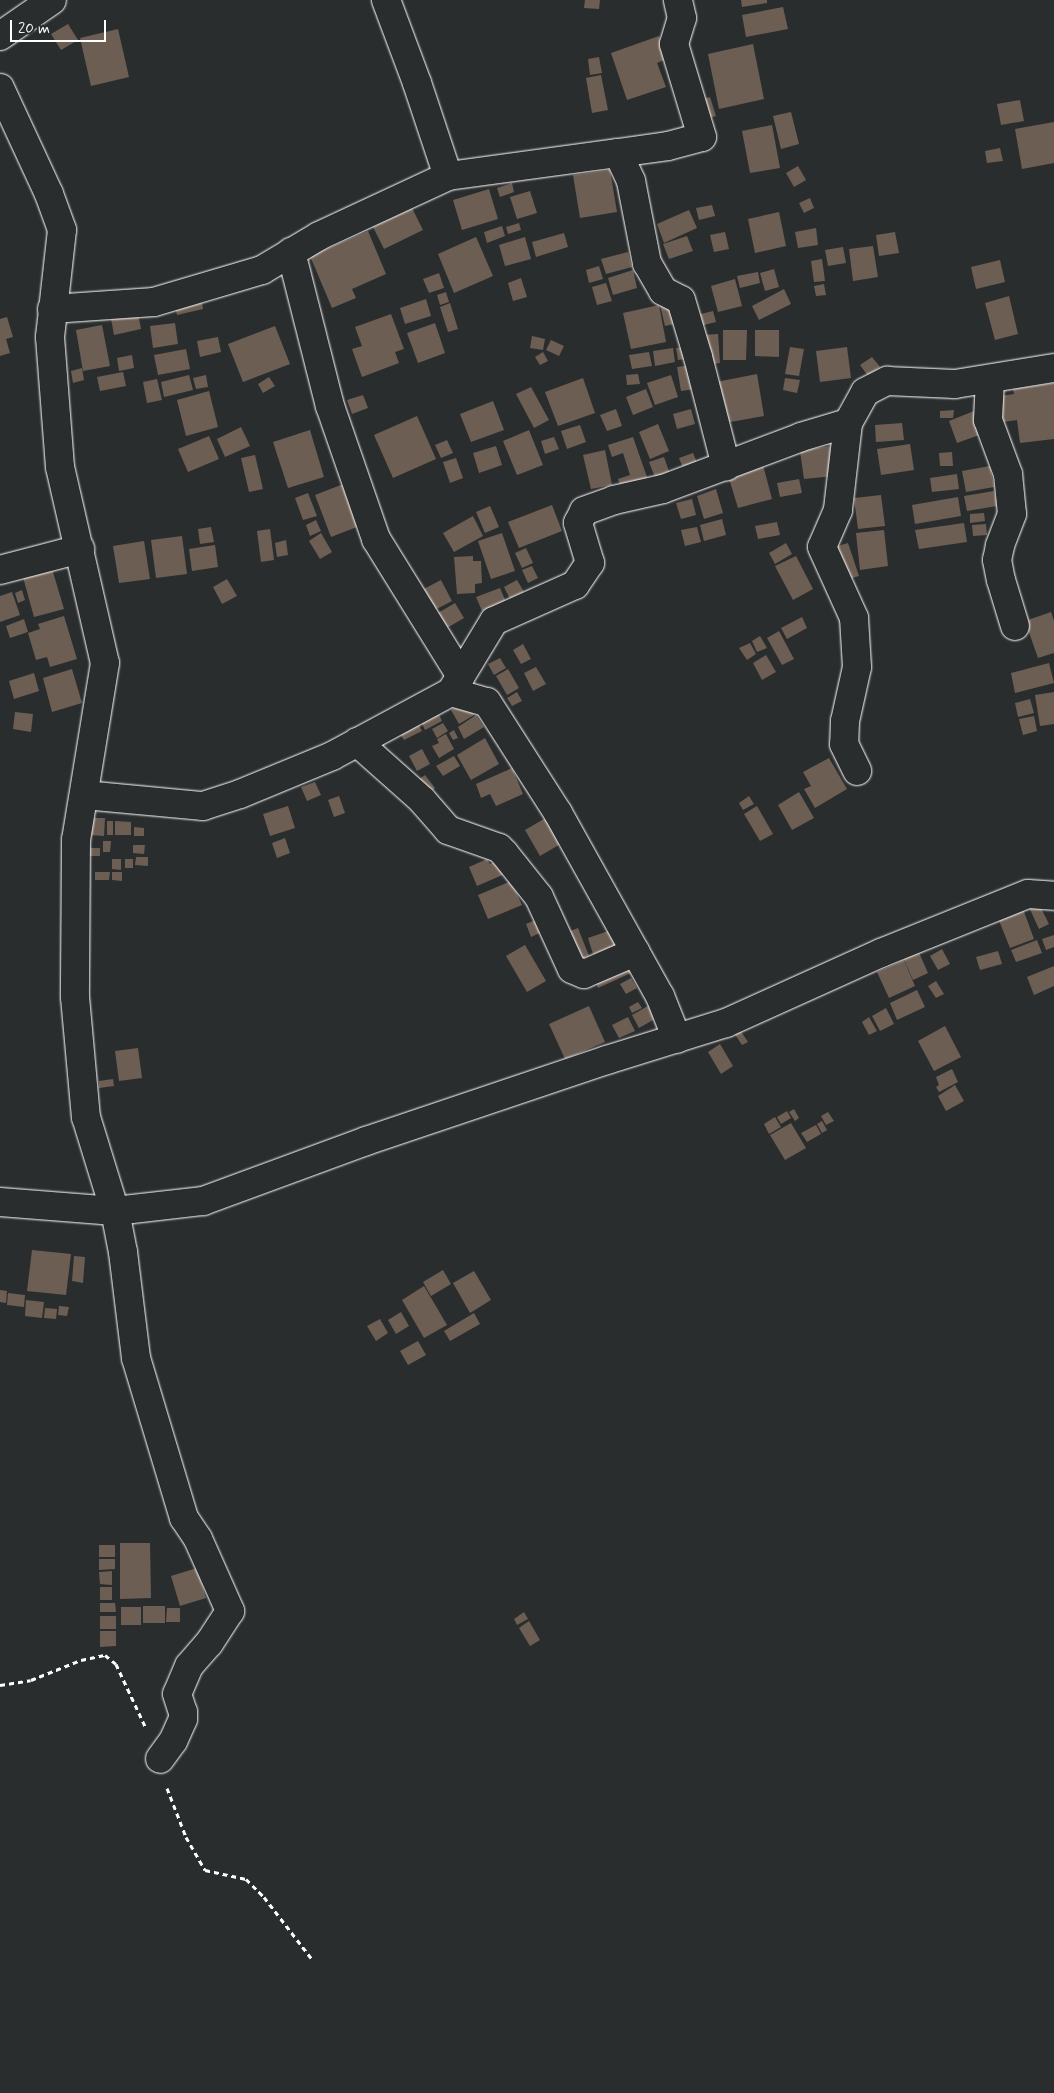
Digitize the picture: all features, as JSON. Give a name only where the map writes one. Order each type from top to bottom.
[{"type":"street","points":[[2,30],[52,0]]},
{"type":"street","points":[[386,0],[417,82],[448,176]]},
{"type":"street","points":[[52,310],[154,302],[262,270],[319,236],[448,176],[668,146],[702,137],[674,44],[682,18],[678,0]]},
{"type":"street","points":[[0,88],[49,194],[62,230],[50,337],[60,467],[105,663],[76,840],[75,997],[86,1117],[116,1211],[136,1358],[184,1518],[198,1539],[230,1611],[209,1643],[189,1666],[177,1694],[183,1712],[183,1719],[173,1741],[160,1759]]},
{"type":"street","points":[[618,153],[631,181],[647,263],[663,291],[681,300],[698,356],[726,466]]},
{"type":"street","points":[[291,252],[330,406],[376,539],[456,684],[487,702],[558,813],[660,996],[677,1039]]},
{"type":"street","points":[[857,772],[844,744],[845,721],[857,667],[854,618],[822,547],[838,510],[848,423],[865,392],[886,380],[955,384],[990,380],[1054,368]]},
{"type":"street","points":[[990,380],[988,420],[1008,474],[1012,514],[1000,546],[998,560],[1001,580],[1015,626]]},
{"type":"street","points":[[84,794],[202,806],[240,794],[332,756],[456,684],[494,621],[575,585],[590,563],[578,523],[584,511],[614,500],[663,489],[801,437],[848,423]]},
{"type":"street","points":[[0,570],[80,549]]},
{"type":"street","points":[[356,742],[422,800],[448,830],[499,848],[504,853],[539,897],[572,969],[584,974],[635,952]]},
{"type":"street","points":[[0,1202],[116,1211],[203,1201],[366,1141],[726,1023],[881,952],[1028,894],[1054,896]]},
{"type":"building","points":[[585,0],[600,0],[599,9],[584,8]]},
{"type":"building","points":[[741,0],[767,0],[767,3],[742,7]]},
{"type":"building","points":[[783,7],[788,29],[746,37],[742,15]]},
{"type":"building","points":[[68,24],[78,40],[61,50],[51,34]]},
{"type":"building","points":[[118,29],[129,77],[91,86],[80,38]]},
{"type":"building","points":[[659,36],[667,59],[657,63],[666,87],[627,100],[611,53]]},
{"type":"building","points":[[753,44],[764,99],[719,109],[708,54]]},
{"type":"building","points":[[599,57],[602,73],[590,75],[588,59]]},
{"type":"building","points":[[601,75],[608,110],[592,113],[586,78]]},
{"type":"building","points":[[710,97],[716,116],[708,118],[702,99]]},
{"type":"building","points":[[1020,100],[1024,121],[1001,125],[997,104]]},
{"type":"building","points":[[791,112],[799,144],[781,149],[773,116]]},
{"type":"building","points":[[1054,122],[1054,163],[1022,169],[1015,129]]},
{"type":"building","points":[[772,125],[780,168],[750,173],[742,131]]},
{"type":"building","points":[[1000,148],[1003,161],[987,163],[985,151]]},
{"type":"building","points":[[798,166],[806,180],[794,187],[786,173]]},
{"type":"building","points":[[610,170],[617,212],[580,218],[573,175]]},
{"type":"building","points":[[512,183],[514,192],[500,197],[497,188]]},
{"type":"building","points":[[489,189],[498,219],[462,230],[453,200]]},
{"type":"building","points":[[530,191],[537,213],[517,219],[510,197]]},
{"type":"building","points":[[810,198],[814,208],[804,213],[799,203]]},
{"type":"building","points":[[712,205],[715,216],[699,220],[696,208]]},
{"type":"building","points":[[412,208],[423,230],[384,249],[373,227]]},
{"type":"building","points":[[689,210],[697,228],[664,243],[657,224]]},
{"type":"building","points":[[779,212],[786,246],[755,253],[748,219]]},
{"type":"building","points":[[519,223],[521,230],[508,234],[506,227]]},
{"type":"building","points":[[502,226],[505,236],[487,243],[484,232]]},
{"type":"building","points":[[816,228],[818,245],[798,248],[795,232]]},
{"type":"building","points":[[368,231],[386,274],[352,289],[356,298],[332,308],[310,256]]},
{"type":"building","points":[[725,232],[729,249],[714,252],[710,235]]},
{"type":"building","points":[[895,232],[899,253],[879,256],[876,235]]},
{"type":"building","points":[[564,233],[568,247],[536,257],[532,242]]},
{"type":"building","points":[[687,236],[693,251],[669,259],[663,244]]},
{"type":"building","points":[[476,237],[493,276],[454,293],[438,254]]},
{"type":"building","points":[[525,237],[531,259],[505,266],[499,245]]},
{"type":"building","points":[[873,246],[878,277],[853,281],[849,249]]},
{"type":"building","points":[[843,247],[846,263],[828,266],[825,250]]},
{"type":"building","points":[[628,252],[632,267],[606,274],[601,259]]},
{"type":"building","points":[[822,259],[825,281],[814,282],[811,261]]},
{"type":"building","points":[[1000,260],[1005,282],[976,289],[971,267]]},
{"type":"building","points":[[599,266],[603,279],[589,283],[586,270]]},
{"type":"building","points":[[774,269],[779,287],[765,291],[760,273]]},
{"type":"building","points":[[633,270],[637,288],[613,295],[608,278]]},
{"type":"building","points":[[758,272],[760,283],[740,288],[737,276]]},
{"type":"building","points":[[439,273],[444,288],[429,293],[423,279]]},
{"type":"building","points":[[521,278],[527,297],[513,301],[508,283]]},
{"type":"building","points":[[735,279],[742,306],[718,312],[711,286]]},
{"type":"building","points":[[606,283],[612,301],[597,305],[592,287]]},
{"type":"building","points":[[824,284],[826,295],[816,296],[814,286]]},
{"type":"building","points":[[784,289],[791,304],[759,320],[752,306]]},
{"type":"building","points":[[446,292],[449,302],[440,305],[437,295]]},
{"type":"building","points":[[201,295],[203,309],[177,315],[174,301]]},
{"type":"building","points":[[1009,296],[1018,334],[995,340],[985,303]]},
{"type":"building","points":[[426,299],[431,316],[405,324],[400,308]]},
{"type":"building","points":[[678,301],[683,322],[665,326],[660,305]]},
{"type":"building","points":[[450,303],[458,329],[448,332],[440,307]]},
{"type":"building","points":[[659,305],[666,342],[631,349],[623,313]]},
{"type":"building","points":[[137,308],[141,329],[114,335],[110,313]]},
{"type":"building","points":[[713,311],[716,322],[700,326],[697,315]]},
{"type":"building","points":[[391,314],[404,349],[395,352],[399,363],[362,377],[352,349],[362,346],[355,327]]},
{"type":"building","points":[[7,317],[13,337],[6,339],[10,353],[0,356],[0,319]]},
{"type":"building","points":[[175,323],[178,344],[153,348],[150,326]]},
{"type":"building","points":[[435,323],[445,353],[418,363],[407,333]]},
{"type":"building","points":[[102,325],[110,366],[83,371],[76,330]]},
{"type":"building","points":[[275,326],[290,364],[243,382],[228,344]]},
{"type":"building","points":[[723,330],[747,330],[746,360],[723,360]]},
{"type":"building","points":[[755,330],[779,330],[779,357],[755,356]]},
{"type":"building","points":[[718,334],[720,363],[703,365],[701,335]]},
{"type":"building","points":[[532,336],[545,339],[543,350],[530,348]]},
{"type":"building","points":[[218,337],[221,352],[200,357],[197,341]]},
{"type":"building","points":[[551,340],[564,346],[559,356],[546,350]]},
{"type":"building","points":[[690,346],[692,358],[678,360],[676,348]]},
{"type":"building","points":[[790,347],[804,349],[799,376],[785,374]]},
{"type":"building","points":[[847,347],[851,378],[820,382],[816,351]]},
{"type":"building","points":[[673,348],[675,362],[655,366],[653,351]]},
{"type":"building","points":[[186,349],[190,369],[158,375],[154,355]]},
{"type":"building","points":[[543,352],[548,361],[540,365],[535,357]]},
{"type":"building","points":[[649,352],[652,366],[632,369],[629,355]]},
{"type":"building","points":[[132,355],[134,368],[119,371],[117,358]]},
{"type":"building","points":[[872,357],[880,367],[868,376],[860,365]]},
{"type":"building","points":[[691,365],[695,389],[681,391],[677,367]]},
{"type":"building","points":[[82,368],[84,380],[73,383],[71,371]]},
{"type":"building","points":[[123,372],[126,386],[100,391],[97,377]]},
{"type":"building","points":[[638,374],[640,384],[627,385],[626,375]]},
{"type":"building","points":[[757,374],[764,416],[719,424],[711,383]]},
{"type":"building","points":[[189,375],[193,390],[164,397],[161,382]]},
{"type":"building","points":[[206,375],[208,387],[196,389],[193,378]]},
{"type":"building","points":[[671,375],[678,397],[655,405],[647,383]]},
{"type":"building","points":[[269,377],[275,386],[263,393],[258,384]]},
{"type":"building","points":[[583,378],[595,413],[558,426],[545,392]]},
{"type":"building","points":[[785,378],[800,380],[797,393],[783,390]]},
{"type":"building","points":[[157,379],[162,400],[147,403],[143,382]]},
{"type":"building","points":[[1054,383],[1054,439],[1020,443],[1017,420],[1003,422],[1000,396],[1014,394],[1013,389]]},
{"type":"building","points":[[531,387],[549,420],[534,428],[516,394]]},
{"type":"building","points":[[646,389],[653,407],[633,415],[626,397]]},
{"type":"building","points":[[209,391],[218,427],[186,436],[177,400]]},
{"type":"building","points":[[363,395],[368,408],[352,414],[347,400]]},
{"type":"building","points":[[493,401],[504,430],[471,442],[460,414]]},
{"type":"building","points":[[616,409],[622,426],[607,431],[600,415]]},
{"type":"building","points":[[691,409],[695,424],[677,429],[673,414]]},
{"type":"building","points":[[954,410],[953,418],[940,418],[940,411]]},
{"type":"building","points":[[974,411],[982,434],[957,443],[949,421]]},
{"type":"building","points":[[417,416],[436,459],[393,478],[374,435]]},
{"type":"building","points":[[902,423],[904,440],[876,442],[875,425]]},
{"type":"building","points":[[658,424],[669,451],[650,459],[639,432]]},
{"type":"building","points":[[580,425],[586,442],[567,449],[561,431]]},
{"type":"building","points":[[241,427],[250,446],[225,457],[217,439]]},
{"type":"building","points":[[310,430],[324,477],[288,488],[273,442]]},
{"type":"building","points":[[529,430],[543,465],[517,475],[503,441]]},
{"type":"building","points":[[209,436],[219,459],[188,472],[178,449]]},
{"type":"building","points":[[554,437],[559,449],[545,454],[541,441]]},
{"type":"building","points":[[633,437],[648,480],[621,489],[618,479],[630,475],[623,453],[612,457],[608,445]]},
{"type":"building","points":[[447,440],[453,453],[441,458],[435,445]]},
{"type":"building","points":[[910,444],[914,470],[881,475],[877,449]]},
{"type":"building","points":[[496,446],[502,465],[479,473],[473,453]]},
{"type":"building","points":[[830,446],[834,476],[804,479],[800,451]]},
{"type":"building","points":[[605,450],[612,485],[591,489],[583,455]]},
{"type":"building","points":[[952,452],[953,466],[940,466],[939,453]]},
{"type":"building","points":[[693,453],[698,465],[684,471],[679,458]]},
{"type":"building","points":[[255,455],[263,489],[249,492],[241,458]]},
{"type":"building","points":[[664,457],[672,480],[658,485],[649,462]]},
{"type":"building","points":[[456,458],[463,478],[450,483],[443,462]]},
{"type":"building","points":[[763,465],[772,499],[738,508],[728,475]]},
{"type":"building","points":[[990,466],[994,487],[966,492],[962,471]]},
{"type":"building","points":[[957,474],[959,489],[932,492],[930,478]]},
{"type":"building","points":[[799,479],[802,493],[780,497],[777,483]]},
{"type":"building","points":[[346,483],[362,525],[331,537],[315,495]]},
{"type":"building","points":[[716,489],[723,513],[704,519],[697,496]]},
{"type":"building","points":[[994,491],[997,506],[967,511],[964,496]]},
{"type":"building","points":[[308,493],[317,516],[303,520],[295,498]]},
{"type":"building","points":[[881,495],[885,526],[858,529],[854,498]]},
{"type":"building","points":[[958,497],[961,516],[915,524],[912,505]]},
{"type":"building","points":[[692,499],[696,515],[681,519],[676,503]]},
{"type":"building","points":[[552,505],[562,531],[519,548],[508,522]]},
{"type":"building","points":[[490,506],[499,527],[485,533],[476,512]]},
{"type":"building","points":[[984,513],[985,521],[970,523],[970,514]]},
{"type":"building","points":[[473,516],[483,536],[454,552],[443,533]]},
{"type":"building","points":[[722,519],[726,535],[704,541],[700,525]]},
{"type":"building","points":[[316,520],[321,531],[310,536],[306,525]]},
{"type":"building","points":[[777,522],[780,535],[758,539],[755,526]]},
{"type":"building","points":[[964,523],[967,542],[919,549],[915,530]]},
{"type":"building","points":[[986,524],[987,535],[973,536],[972,525]]},
{"type":"building","points":[[211,527],[214,542],[200,544],[198,529]]},
{"type":"building","points":[[697,527],[701,542],[685,546],[681,530]]},
{"type":"building","points":[[270,529],[274,560],[261,562],[257,531]]},
{"type":"building","points":[[884,530],[888,566],[860,570],[856,533]]},
{"type":"building","points":[[321,533],[332,552],[320,559],[309,541]]},
{"type":"building","points":[[502,533],[515,571],[491,579],[478,541]]},
{"type":"building","points":[[182,536],[187,574],[156,578],[151,540]]},
{"type":"building","points":[[286,540],[288,555],[277,557],[275,543]]},
{"type":"building","points":[[144,541],[150,579],[119,583],[113,546]]},
{"type":"building","points":[[786,543],[792,554],[775,564],[769,553]]},
{"type":"building","points":[[848,543],[859,576],[839,582],[828,549]]},
{"type":"building","points":[[215,545],[218,567],[192,571],[189,549]]},
{"type":"building","points":[[526,548],[533,563],[522,568],[515,553]]},
{"type":"building","points":[[473,556],[473,561],[481,561],[482,583],[475,584],[475,593],[457,594],[454,557]]},
{"type":"building","points":[[796,556],[813,589],[793,600],[775,566]]},
{"type":"building","points":[[50,562],[64,609],[34,617],[21,570]]},
{"type":"building","points":[[532,566],[538,578],[528,583],[522,570]]},
{"type":"building","points":[[227,579],[237,596],[222,604],[213,587]]},
{"type":"building","points":[[441,580],[452,601],[429,613],[418,592]]},
{"type":"building","points":[[517,580],[524,592],[510,599],[504,587]]},
{"type":"building","points":[[500,588],[506,602],[482,611],[476,597]]},
{"type":"building","points":[[22,590],[25,600],[18,603],[15,593]]},
{"type":"building","points":[[12,592],[20,615],[0,622],[0,596]]},
{"type":"building","points":[[455,603],[464,618],[440,632],[431,617]]},
{"type":"building","points":[[1051,612],[1054,621],[1054,653],[1038,658],[1025,621]]},
{"type":"building","points":[[64,616],[77,659],[50,667],[47,657],[36,660],[28,633],[40,629],[38,624]]},
{"type":"building","points":[[802,617],[807,628],[787,639],[781,628]]},
{"type":"building","points":[[24,619],[28,632],[10,638],[6,626]]},
{"type":"building","points":[[779,631],[794,659],[782,665],[767,638]]},
{"type":"building","points":[[760,636],[767,648],[757,652],[752,641]]},
{"type":"building","points":[[750,643],[756,654],[747,660],[739,648]]},
{"type":"building","points":[[523,644],[531,659],[521,664],[513,650]]},
{"type":"building","points":[[766,655],[776,672],[762,680],[753,663]]},
{"type":"building","points":[[500,658],[506,668],[494,675],[488,664]]},
{"type":"building","points":[[1049,663],[1054,683],[1015,693],[1011,673]]},
{"type":"building","points":[[536,667],[546,684],[533,691],[524,673]]},
{"type":"building","points":[[72,669],[82,703],[52,712],[43,678]]},
{"type":"building","points":[[508,669],[519,688],[507,695],[496,676]]},
{"type":"building","points":[[34,673],[39,691],[14,699],[9,681]]},
{"type":"building","points":[[517,692],[522,701],[512,706],[507,698]]},
{"type":"building","points":[[1054,692],[1054,724],[1040,726],[1035,695]]},
{"type":"building","points":[[1030,699],[1034,713],[1018,717],[1015,703]]},
{"type":"building","points":[[466,701],[474,715],[459,724],[451,710]]},
{"type":"building","points":[[437,710],[442,721],[425,730],[420,719]]},
{"type":"building","points":[[15,712],[33,714],[31,732],[13,729]]},
{"type":"building","points":[[476,715],[484,727],[464,739],[458,727]]},
{"type":"building","points":[[1034,716],[1037,731],[1023,735],[1019,719]]},
{"type":"building","points":[[417,721],[422,731],[404,740],[398,731]]},
{"type":"building","points":[[443,723],[448,731],[437,738],[432,729]]},
{"type":"building","points":[[454,730],[458,738],[453,740],[449,733]]},
{"type":"building","points":[[446,734],[454,749],[439,758],[432,746],[439,743],[437,739]]},
{"type":"building","points":[[485,738],[499,764],[471,780],[457,755]]},
{"type":"building","points":[[422,749],[430,764],[417,771],[409,756]]},
{"type":"building","points":[[454,756],[460,766],[443,776],[436,766]]},
{"type":"building","points":[[829,758],[847,789],[815,808],[804,789],[811,786],[803,772]]},
{"type":"building","points":[[512,768],[523,794],[496,806],[490,794],[481,798],[476,784]]},
{"type":"building","points":[[425,775],[435,788],[425,796],[415,782]]},
{"type":"building","points":[[315,782],[321,795],[307,801],[301,787]]},
{"type":"building","points":[[799,792],[814,818],[792,830],[778,805]]},
{"type":"building","points":[[339,796],[345,813],[334,817],[328,800]]},
{"type":"building","points":[[749,796],[754,804],[743,810],[739,803]]},
{"type":"building","points":[[288,806],[295,828],[270,836],[263,814]]},
{"type":"building","points":[[757,806],[773,834],[760,841],[744,814]]},
{"type":"building","points":[[549,816],[564,842],[540,856],[525,830]]},
{"type":"building","points":[[90,818],[105,818],[104,836],[90,835]]},
{"type":"building","points":[[107,821],[113,821],[113,835],[107,835]]},
{"type":"building","points":[[115,821],[131,822],[131,835],[115,835]]},
{"type":"building","points":[[134,827],[144,828],[144,836],[134,836]]},
{"type":"building","points":[[285,838],[290,853],[277,858],[272,843]]},
{"type":"building","points":[[103,841],[111,841],[110,852],[103,852]]},
{"type":"building","points":[[133,845],[145,845],[144,854],[133,853]]},
{"type":"building","points":[[90,848],[100,848],[100,856],[89,856]]},
{"type":"building","points":[[136,857],[148,857],[148,866],[135,865]]},
{"type":"building","points":[[112,859],[121,859],[121,870],[112,869]]},
{"type":"building","points":[[125,859],[133,859],[133,868],[125,868]]},
{"type":"building","points":[[487,859],[490,864],[501,859],[507,873],[477,886],[469,867]]},
{"type":"building","points":[[95,872],[110,872],[109,880],[95,880]]},
{"type":"building","points":[[112,872],[122,872],[122,881],[112,880]]},
{"type":"building","points":[[511,881],[522,905],[488,919],[478,895]]},
{"type":"building","points":[[1037,900],[1049,924],[1039,929],[1028,905]]},
{"type":"building","points":[[1023,909],[1034,939],[1010,948],[998,918]]},
{"type":"building","points":[[538,919],[544,931],[531,937],[526,924]]},
{"type":"building","points":[[578,928],[589,956],[574,961],[563,934]]},
{"type":"building","points":[[617,928],[622,944],[593,954],[588,938]]},
{"type":"building","points":[[1054,935],[1054,947],[1046,950],[1042,939]]},
{"type":"building","points":[[1037,940],[1042,953],[1016,962],[1011,950]]},
{"type":"building","points":[[525,945],[546,981],[527,992],[506,956]]},
{"type":"building","points":[[917,948],[928,973],[913,980],[902,955]]},
{"type":"building","points":[[942,949],[950,964],[938,970],[930,956]]},
{"type":"building","points":[[998,951],[1002,964],[980,970],[976,957]]},
{"type":"building","points":[[625,960],[631,973],[598,988],[593,974]]},
{"type":"building","points":[[904,960],[915,986],[889,998],[877,972]]},
{"type":"building","points":[[1054,966],[1054,986],[1034,995],[1027,977]]},
{"type":"building","points":[[631,978],[637,988],[626,994],[620,984]]},
{"type":"building","points":[[936,981],[944,994],[936,998],[928,986]]},
{"type":"building","points":[[917,990],[925,1007],[897,1020],[890,1003]]},
{"type":"building","points":[[638,1002],[642,1008],[632,1013],[629,1007]]},
{"type":"building","points":[[653,1003],[660,1016],[639,1028],[632,1015]]},
{"type":"building","points":[[589,1006],[605,1042],[565,1059],[549,1024]]},
{"type":"building","points":[[886,1008],[894,1024],[880,1031],[872,1016]]},
{"type":"building","points":[[628,1017],[635,1031],[619,1038],[612,1025]]},
{"type":"building","points":[[869,1017],[877,1031],[869,1035],[862,1022]]},
{"type":"building","points":[[945,1026],[961,1057],[934,1071],[918,1041]]},
{"type":"building","points":[[740,1030],[748,1042],[742,1045],[734,1033]]},
{"type":"building","points":[[720,1044],[733,1066],[721,1074],[708,1052]]},
{"type":"building","points":[[138,1048],[142,1078],[119,1081],[115,1051]]},
{"type":"building","points":[[952,1069],[958,1082],[939,1092],[936,1087],[939,1085],[936,1077]]},
{"type":"building","points":[[113,1079],[114,1086],[99,1088],[99,1081]]},
{"type":"building","points":[[955,1085],[964,1101],[946,1111],[938,1096]]},
{"type":"building","points":[[794,1109],[799,1118],[795,1121],[789,1112]]},
{"type":"building","points":[[787,1111],[791,1118],[781,1124],[777,1117]]},
{"type":"building","points":[[828,1112],[834,1121],[826,1125],[821,1116]]},
{"type":"building","points":[[775,1117],[781,1127],[769,1134],[764,1124]]},
{"type":"building","points":[[822,1121],[827,1130],[822,1133],[817,1124]]},
{"type":"building","points":[[791,1123],[806,1148],[785,1160],[770,1135]]},
{"type":"building","points":[[816,1125],[821,1134],[807,1142],[801,1133]]},
{"type":"building","points":[[32,1250],[71,1254],[66,1295],[27,1291]]},
{"type":"building","points":[[74,1256],[85,1257],[83,1283],[72,1281]]},
{"type":"building","points":[[443,1270],[451,1284],[431,1296],[423,1282]]},
{"type":"building","points":[[474,1271],[491,1300],[470,1313],[453,1283]]},
{"type":"building","points":[[424,1286],[447,1325],[424,1338],[402,1300]]},
{"type":"building","points":[[0,1290],[7,1291],[6,1303],[0,1302]]},
{"type":"building","points":[[8,1293],[25,1295],[24,1307],[7,1305]]},
{"type":"building","points":[[26,1300],[44,1302],[42,1318],[25,1316]]},
{"type":"building","points":[[59,1306],[69,1307],[67,1316],[58,1315]]},
{"type":"building","points":[[45,1308],[57,1309],[56,1319],[44,1318]]},
{"type":"building","points":[[401,1312],[409,1326],[396,1334],[388,1320]]},
{"type":"building","points":[[474,1313],[480,1324],[450,1341],[444,1331]]},
{"type":"building","points":[[380,1319],[388,1333],[376,1341],[367,1326]]},
{"type":"building","points":[[418,1341],[426,1355],[408,1365],[400,1351]]},
{"type":"building","points":[[120,1543],[150,1543],[151,1598],[120,1599]]},
{"type":"building","points":[[99,1545],[115,1545],[115,1557],[99,1557]]},
{"type":"building","points":[[99,1559],[115,1559],[115,1569],[99,1570]]},
{"type":"building","points":[[197,1568],[206,1598],[180,1606],[171,1576]]},
{"type":"building","points":[[112,1571],[112,1585],[100,1584],[99,1572]]},
{"type":"building","points":[[100,1587],[112,1587],[112,1600],[100,1600]]},
{"type":"building","points":[[100,1603],[115,1603],[116,1612],[100,1612]]},
{"type":"building","points":[[143,1606],[165,1606],[165,1623],[143,1623]]},
{"type":"building","points":[[121,1607],[141,1607],[141,1625],[121,1625]]},
{"type":"building","points":[[167,1608],[180,1608],[180,1622],[166,1622]]},
{"type":"building","points":[[524,1612],[528,1619],[517,1625],[514,1619]]},
{"type":"building","points":[[100,1616],[116,1616],[116,1629],[100,1629]]},
{"type":"building","points":[[529,1621],[540,1640],[530,1646],[519,1628]]},
{"type":"building","points":[[100,1631],[116,1631],[116,1646],[100,1647]]}]
